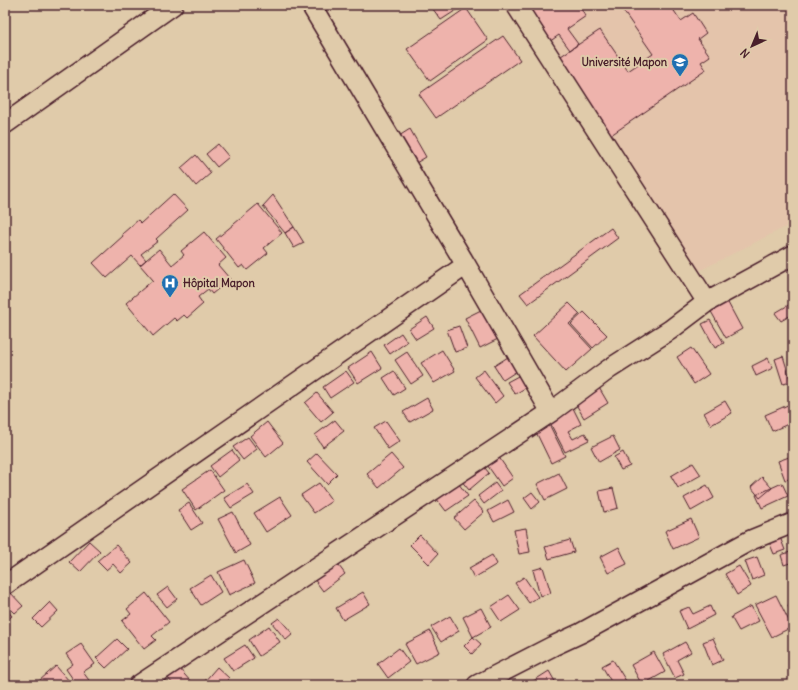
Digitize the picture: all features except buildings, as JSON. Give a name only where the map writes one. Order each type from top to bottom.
[{"type":"street","points":[[5,124],[173,5]]},
{"type":"street","points":[[311,5],[466,265],[551,412]]},
{"type":"street","points":[[516,5],[707,302]]},
{"type":"street","points":[[139,685],[551,412],[609,369],[670,330],[707,302],[793,255]]},
{"type":"street","points":[[5,585],[466,265]]},
{"type":"street","points":[[477,685],[581,633],[751,540],[793,523]]},
{"type":"shaded area","name":"Université Mapon","points":[[518,5],[793,5],[793,223],[689,276]]},
{"type":"place","name":"Université Mapon","points":[[680,77]]},
{"type":"place","name":"Hôpital Mapon","points":[[170,298]]}]
